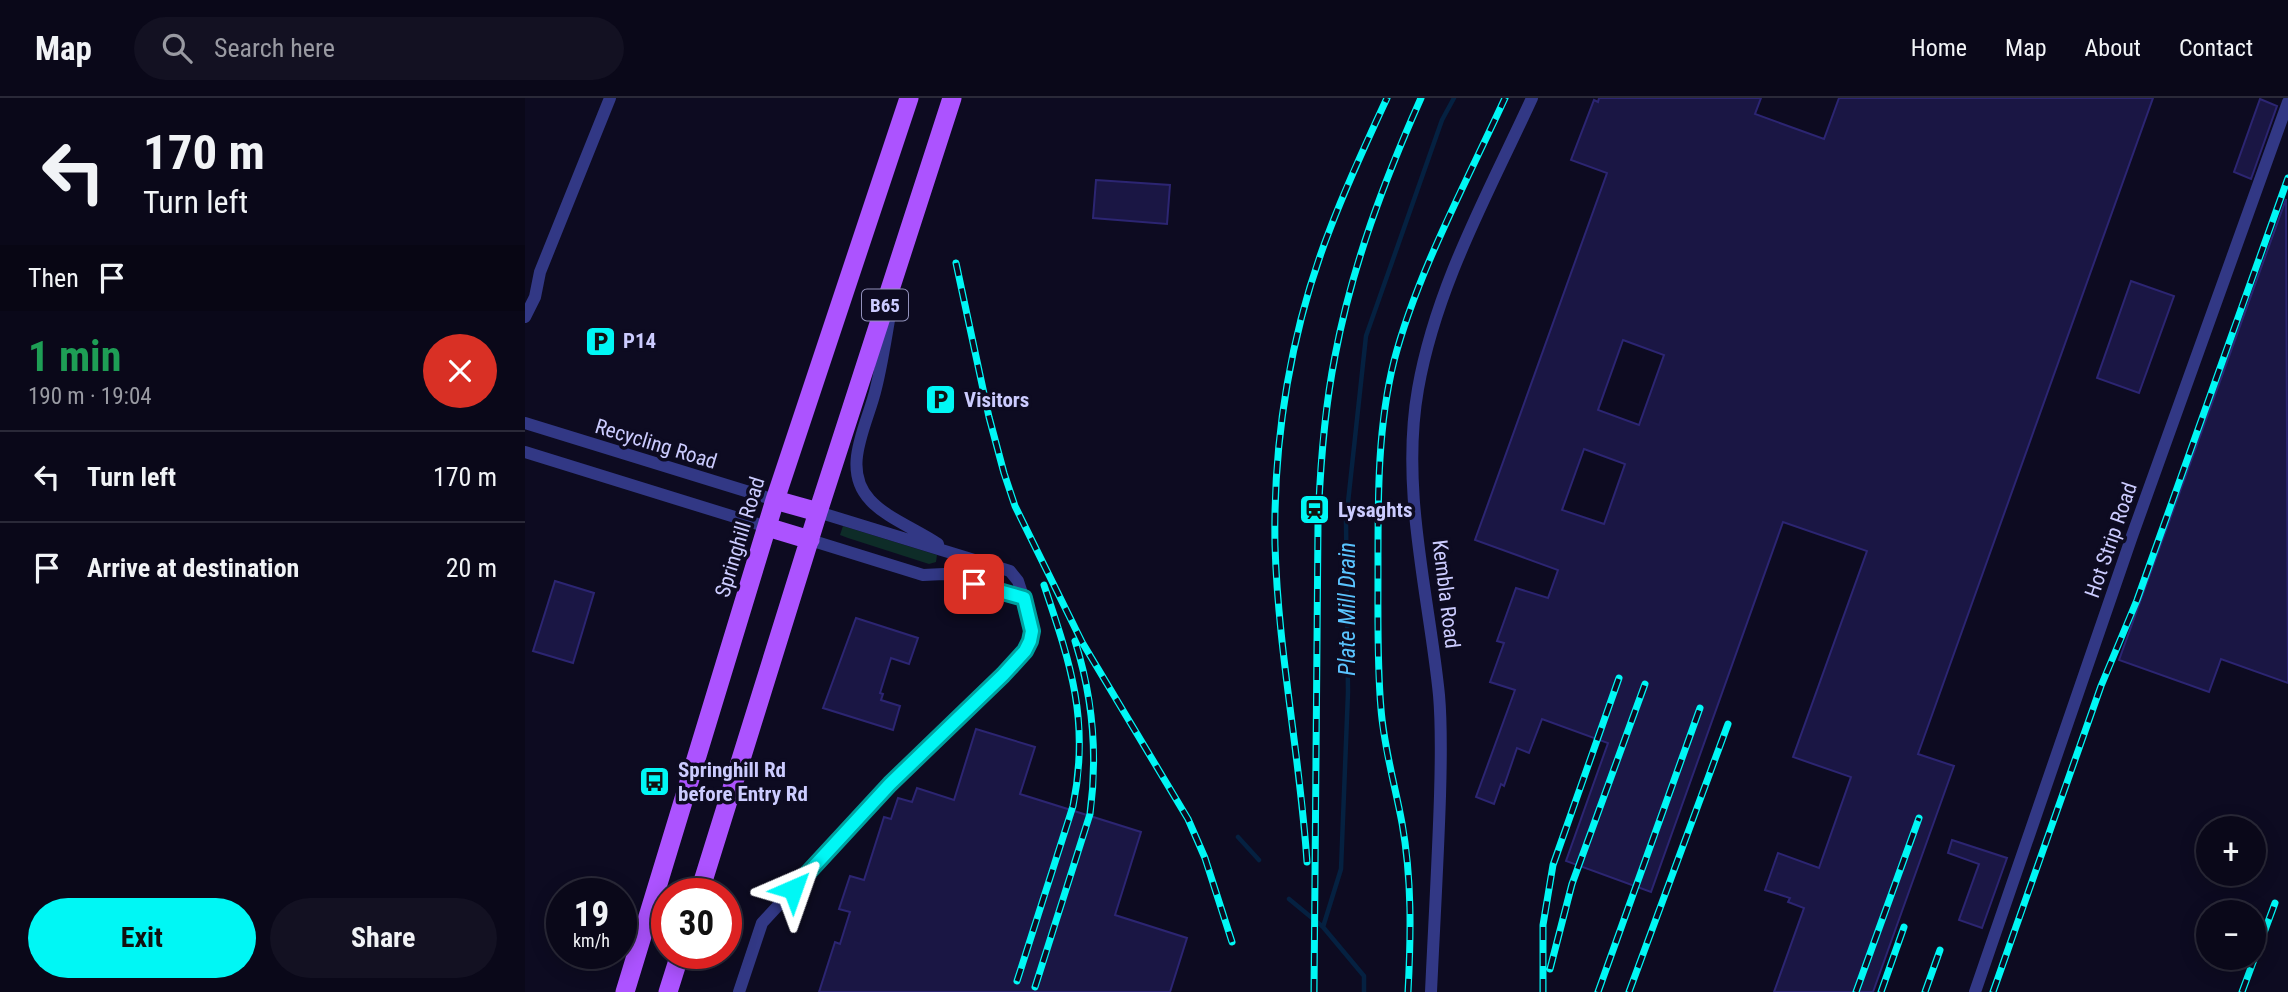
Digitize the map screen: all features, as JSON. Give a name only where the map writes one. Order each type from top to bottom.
[{"type":"main road","name":"Springhill Road","points":[[625,992],[775,500],[909,98]]},
{"type":"main road","name":"B65","points":[[704,878],[818,512],[952,98]]},
{"type":"main road","points":[[775,500],[818,512]]},
{"type":"main road","points":[[767,527],[810,540]]},
{"type":"main road","points":[[668,992],[675,969]]},
{"type":"street","points":[[525,317],[535,297],[540,272],[611,98]]},
{"type":"street","name":"Kembla Road","points":[[1431,992],[1438,885],[1442,730],[1416,512],[1412,444],[1414,417],[1423,364],[1443,296],[1532,98]]},
{"type":"street","name":"Hot Strip Road","points":[[1975,992],[2132,536],[2288,102]]},
{"type":"street","points":[[898,265],[876,390],[862,434],[856,474],[863,492],[877,507],[950,552]]},
{"type":"street","points":[[525,286],[540,272]]},
{"type":"street","name":"Recycling Road","points":[[525,423],[775,500]]},
{"type":"street","points":[[525,452],[767,527]]},
{"type":"street","points":[[739,992],[762,923],[890,784],[1003,675],[1025,651],[1032,631],[1024,598],[1012,572],[818,512]]},
{"type":"street","points":[[810,540],[923,575],[944,574],[1024,598]]},
{"type":"street","points":[[944,574],[950,552]]},
{"type":"green space","points":[[843,526],[937,555],[936,562],[929,564],[840,535]]},
{"type":"building","points":[[1599,98],[1761,98],[1755,114],[1824,139],[1839,98],[2153,98],[1918,754],[1954,766],[1873,992],[1774,992],[1804,908],[1788,902],[1790,898],[1765,890],[1778,853],[1819,868],[1851,777],[1793,757],[1867,551],[1783,522],[1651,892],[1566,861],[1608,743],[1542,719],[1529,753],[1517,748],[1504,786],[1501,784],[1494,804],[1476,797],[1515,690],[1490,682],[1504,643],[1497,641],[1516,588],[1548,598],[1558,570],[1475,540],[1607,173],[1571,160],[1594,100],[1598,102]],"holes":[[[1623,340],[1664,355],[1639,425],[1598,410]],[[1584,449],[1625,464],[1604,524],[1562,510]]]},
{"type":"building","points":[[2260,99],[2277,106],[2251,179],[2234,172]]},
{"type":"building","points":[[1096,180],[1170,185],[1167,224],[1093,218]]},
{"type":"building","points":[[2286,199],[2288,683],[2221,659],[2209,692],[2119,660]]},
{"type":"building","points":[[2131,281],[2174,296],[2139,393],[2097,378]]},
{"type":"building","points":[[555,581],[594,593],[573,663],[533,651]]},
{"type":"building","points":[[856,618],[918,638],[909,664],[891,658],[880,693],[883,694],[881,700],[900,706],[893,730],[823,708]]},
{"type":"building","points":[[976,729],[1035,747],[1020,794],[1141,832],[1115,915],[1187,938],[1170,992],[819,992],[835,942],[840,944],[850,912],[839,909],[850,876],[864,880],[884,817],[891,819],[898,798],[912,802],[917,788],[954,800]]},
{"type":"building","points":[[1952,840],[2007,858],[1982,928],[1959,920],[1979,864],[1948,853]]},
{"type":"waterway","name":"Plate Mill Drain","points":[[1364,992],[1364,976],[1323,927],[1341,869],[1348,692],[1346,521],[1366,336],[1442,120],[1454,98]]},
{"type":"waterway","points":[[1238,837],[1259,860]]},
{"type":"waterway","points":[[1289,899],[1323,927]]},
{"type":"railway","points":[[1307,862],[1277,585],[1275,505],[1281,424],[1295,345],[1316,267],[1343,196],[1387,98]]},
{"type":"railway","points":[[1314,992],[1318,525],[1325,419],[1350,289],[1382,192],[1421,98]]},
{"type":"railway","points":[[1408,992],[1408,865],[1385,738],[1379,674],[1378,518],[1381,439],[1394,361],[1416,294],[1505,98]]},
{"type":"railway","points":[[1993,992],[2101,686],[2137,600],[2288,178]]},
{"type":"railway","points":[[956,263],[989,417],[1015,506],[1082,642],[1188,819],[1205,858],[1232,942]]},
{"type":"railway","points":[[1017,981],[1073,806],[1078,775],[1075,694],[1070,668],[1044,585]]},
{"type":"railway","points":[[1035,987],[1090,814],[1094,748],[1090,705],[1075,641]]},
{"type":"railway","points":[[1543,992],[1543,925],[1553,865],[1619,678]]},
{"type":"railway","points":[[1550,969],[1572,884],[1645,684]]},
{"type":"railway","points":[[1598,992],[1700,708]]},
{"type":"railway","points":[[1629,992],[1728,724]]},
{"type":"railway","points":[[1856,992],[1919,818]]},
{"type":"railway","points":[[2242,992],[2275,903]]},
{"type":"railway","points":[[1881,992],[1904,927]]},
{"type":"railway","points":[[1925,992],[1940,950]]},
{"type":"place","name":"P14","points":[[600,341]]},
{"type":"place","name":"Visitors","points":[[941,400]]},
{"type":"place","name":"Lysaghts","points":[[1315,510]]},
{"type":"place","name":"Springhill Rd before Entry Rd","points":[[655,782]]},
{"type":"route","points":[[793,889],[890,784],[1025,651],[1032,631],[1024,598],[974,584]]}]
